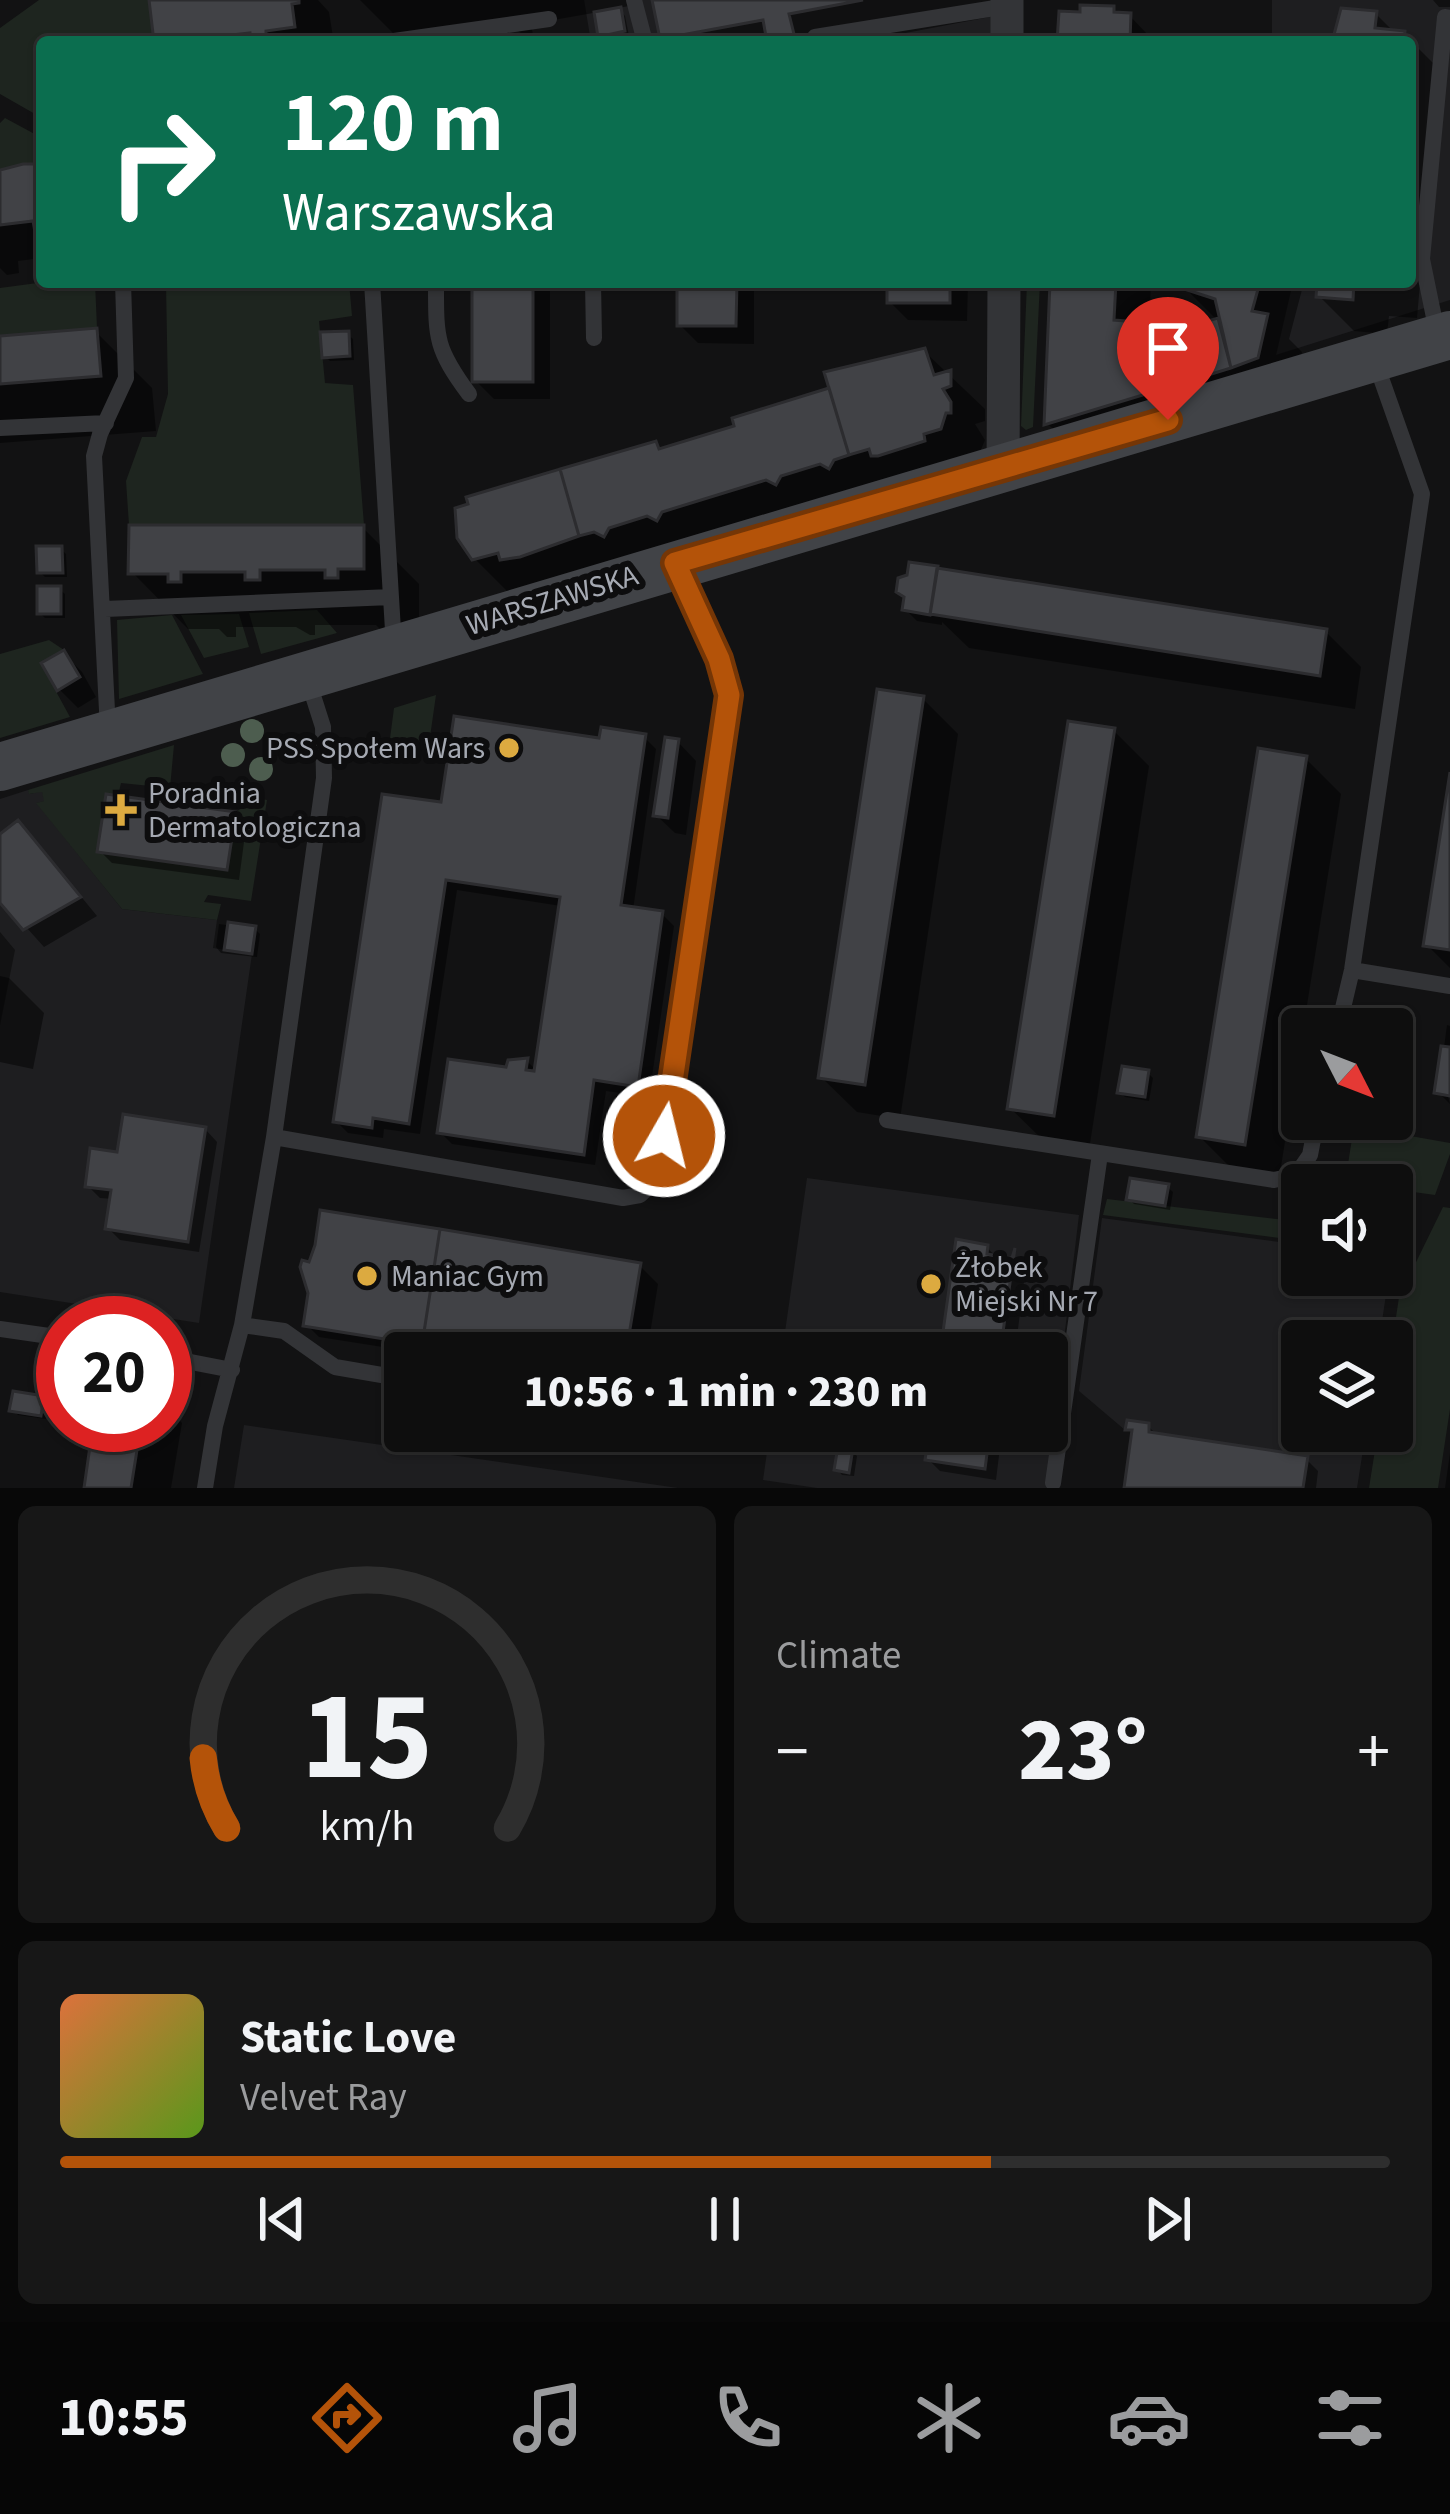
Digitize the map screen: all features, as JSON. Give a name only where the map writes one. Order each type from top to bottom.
[{"type":"street","points":[[1007,3],[1007,36]]},
{"type":"street","points":[[1003,470],[1004,288]]},
{"type":"street","name":"WARSZAWSKA","points":[[0,767],[1444,336]]},
{"type":"lane","points":[[634,0],[643,36]]},
{"type":"lane","points":[[821,36],[1007,3]]},
{"type":"lane","points":[[1444,336],[1421,259],[1445,17],[1450,18]]},
{"type":"lane","points":[[429,36],[549,19]]},
{"type":"lane","points":[[109,734],[94,456],[126,377],[123,288]]},
{"type":"lane","points":[[372,288],[394,648]]},
{"type":"lane","points":[[436,288],[436,335],[444,359],[469,394]]},
{"type":"lane","points":[[593,288],[594,338]]},
{"type":"lane","points":[[1343,1008],[1422,494],[1374,358]]},
{"type":"lane","points":[[0,428],[106,423]]},
{"type":"lane","points":[[274,1137],[623,1198],[640,1195],[659,1172],[729,695],[719,659],[675,563]]},
{"type":"lane","points":[[105,609],[391,597]]},
{"type":"lane","points":[[205,1488],[215,1426],[242,1325],[274,1137],[325,778],[323,727],[306,676]]},
{"type":"lane","points":[[1352,970],[1450,986]]},
{"type":"lane","points":[[887,1120],[1274,1180],[1296,1175],[1310,1155],[1313,1140]]},
{"type":"lane","points":[[1053,1483],[1100,1154]]},
{"type":"lane","points":[[242,1325],[284,1331],[335,1366],[384,1375]]},
{"type":"lane","points":[[0,1329],[36,1334]]},
{"type":"lane","points":[[192,1362],[232,1370]]},
{"type":"shaded area","points":[[39,0],[149,0],[153,36],[36,36],[36,115],[0,94],[0,28]]},
{"type":"shaded area","points":[[584,0],[992,0],[995,36],[590,36]]},
{"type":"shaded area","points":[[1272,0],[1450,0],[1450,300],[1276,355],[1292,288],[1416,288],[1416,36],[1272,36]]},
{"type":"shaded area","points":[[5,118],[36,135],[36,165],[0,170],[0,123]]},
{"type":"shaded area","points":[[36,283],[36,288],[95,288],[97,328],[0,336],[0,288]]},
{"type":"shaded area","points":[[166,288],[350,288],[352,316],[319,321],[325,383],[353,385],[364,525],[129,525],[126,481],[142,437],[156,437],[168,394]]},
{"type":"shaded area","points":[[1027,288],[1040,288],[1033,427],[1021,426]]},
{"type":"shaded area","points":[[317,610],[337,633],[261,654],[249,613]]},
{"type":"shaded area","points":[[239,614],[249,647],[204,658],[181,615]]},
{"type":"shaded area","points":[[172,615],[203,674],[119,699],[117,620]]},
{"type":"shaded area","points":[[49,640],[64,650],[41,664],[70,717],[0,738],[0,654]]},
{"type":"shaded area","points":[[436,695],[429,744],[414,750],[389,746],[394,708]]},
{"type":"shaded area","points":[[174,745],[170,788],[121,783],[118,796],[106,794],[97,852],[236,812],[256,798],[267,800],[251,901],[208,895],[204,902],[221,904],[217,920],[122,909],[36,803],[44,801],[42,792],[29,794],[28,790]]},
{"type":"shaded area","points":[[28,790],[30,794],[42,791],[45,801],[37,803],[122,909],[217,920],[213,948],[252,954],[199,1323],[192,1322],[192,1296],[36,1298],[0,1292],[0,1025],[15,950],[0,932],[0,799]]},
{"type":"shaded area","points":[[1413,1136],[1450,1143],[1435,1195],[1413,1192],[1413,1164],[1348,1164],[1352,1140]]},
{"type":"shaded area","name":"Żłobek Miejski Nr 7","points":[[807,1178],[1079,1215],[1065,1332],[785,1332]]},
{"type":"shaded area","points":[[1107,1199],[1281,1220],[1281,1238],[1103,1215]]},
{"type":"shaded area","points":[[1443,1207],[1450,1208],[1450,1409],[1438,1488],[1369,1488],[1375,1452],[1413,1452],[1413,1320],[1396,1320],[1399,1296],[1413,1296],[1413,1268]]},
{"type":"shaded area","points":[[1102,1218],[1281,1242],[1281,1296],[1386,1296],[1382,1320],[1281,1320],[1281,1452],[1363,1452],[1357,1488],[1124,1488],[1132,1430],[1125,1430],[1079,1391]]},
{"type":"shaded area","points":[[244,1425],[384,1445],[384,1452],[430,1452],[678,1488],[234,1488]]},
{"type":"shaded area","name":"Żłobek Miejski Nr 7","points":[[767,1452],[1050,1452],[1046,1488],[817,1488],[763,1480]]},
{"type":"building","points":[[149,0],[299,0],[292,4],[295,27],[266,31],[266,36],[153,36]]},
{"type":"building","points":[[652,0],[863,0],[789,14],[794,36],[766,36],[763,20],[659,36]]},
{"type":"building","points":[[1080,5],[1114,6],[1114,12],[1131,13],[1130,36],[1057,36],[1059,11],[1080,12]]},
{"type":"building","points":[[621,7],[625,31],[598,36],[594,12]]},
{"type":"building","points":[[1341,8],[1377,11],[1375,28],[1405,31],[1405,36],[1334,36]]},
{"type":"building","points":[[36,164],[36,232],[33,221],[0,225],[0,170]]},
{"type":"building","points":[[472,288],[533,288],[533,382],[472,382]]},
{"type":"building","points":[[677,288],[737,288],[736,326],[677,326]]},
{"type":"building","points":[[887,288],[950,288],[950,303],[887,303]]},
{"type":"building","points":[[1050,288],[1116,288],[1114,320],[1151,323],[1166,388],[1044,425]]},
{"type":"building","points":[[1181,288],[1258,288],[1252,311],[1268,314],[1258,358],[1231,368],[1215,299]]},
{"type":"building","points":[[1317,288],[1354,288],[1353,300],[1316,297]]},
{"type":"building","points":[[1218,318],[1231,368],[1166,388],[1155,336]]},
{"type":"building","points":[[97,328],[101,376],[0,384],[0,336]]},
{"type":"building","points":[[349,331],[350,356],[322,358],[320,332]]},
{"type":"building","points":[[925,348],[934,375],[951,370],[951,386],[943,389],[951,413],[946,413],[941,429],[924,434],[925,441],[878,456],[871,456],[869,449],[849,455],[824,372]]},
{"type":"building","points":[[829,388],[849,455],[834,460],[829,469],[820,464],[781,476],[776,485],[766,480],[662,512],[657,521],[647,516],[609,528],[604,537],[594,532],[579,536],[560,469],[656,441],[659,449],[734,426],[732,418]]},
{"type":"building","points":[[560,469],[579,536],[520,557],[500,560],[498,553],[472,560],[457,538],[455,508],[468,504],[466,497]]},
{"type":"building","points":[[129,525],[364,525],[364,569],[338,569],[338,578],[325,578],[325,570],[260,570],[260,580],[245,580],[245,572],[181,572],[181,582],[168,582],[168,574],[128,574]]},
{"type":"building","points":[[36,546],[62,546],[63,573],[37,573]]},
{"type":"building","points":[[909,562],[938,566],[930,615],[902,610],[904,597],[896,592],[898,578],[907,575]]},
{"type":"building","points":[[937,568],[1327,629],[1320,676],[930,614]]},
{"type":"building","points":[[37,586],[61,586],[61,614],[37,614]]},
{"type":"building","points":[[64,650],[80,677],[57,691],[41,663]]},
{"type":"building","points":[[877,689],[924,696],[865,1085],[818,1078]]},
{"type":"building","points":[[454,716],[599,738],[601,727],[646,734],[621,905],[663,911],[638,1087],[594,1080],[584,1155],[437,1133],[448,1059],[506,1067],[508,1060],[528,1058],[526,1070],[534,1071],[560,897],[446,880],[409,1124],[373,1118],[372,1128],[333,1122],[382,794],[441,802]]},
{"type":"building","points":[[1068,721],[1115,728],[1054,1116],[1007,1109]]},
{"type":"building","points":[[665,737],[679,739],[668,818],[653,816]]},
{"type":"building","points":[[1258,748],[1307,756],[1245,1145],[1196,1137]]},
{"type":"building","points":[[1450,772],[1450,950],[1423,946]]},
{"type":"building","points":[[106,794],[236,812],[227,870],[97,852]]},
{"type":"building","points":[[18,820],[81,897],[23,930],[0,903],[0,834]]},
{"type":"building","points":[[228,922],[256,926],[252,954],[224,950]]},
{"type":"building","points":[[1441,1046],[1450,1047],[1450,1096],[1434,1093]]},
{"type":"building","points":[[1122,1066],[1149,1070],[1145,1097],[1117,1093]]},
{"type":"building","points":[[123,1114],[206,1127],[188,1242],[105,1229],[111,1190],[85,1187],[90,1148],[117,1152]]},
{"type":"building","points":[[1130,1178],[1169,1184],[1165,1206],[1126,1200]]},
{"type":"building","name":"Maniac Gym","points":[[320,1210],[440,1229],[424,1332],[384,1332],[384,1339],[303,1326],[308,1293],[300,1267],[302,1260],[309,1262]]},
{"type":"building","points":[[440,1229],[641,1263],[630,1332],[424,1332]]},
{"type":"building","points":[[956,1239],[988,1245],[987,1254],[1012,1258],[1015,1248],[1003,1332],[943,1332]]},
{"type":"building","points":[[13,1391],[36,1395],[36,1415],[9,1411]]},
{"type":"building","points":[[1127,1420],[1149,1423],[1149,1432],[1308,1456],[1303,1488],[1124,1488],[1132,1430],[1125,1430]]},
{"type":"building","points":[[89,1452],[137,1452],[131,1488],[84,1488]]},
{"type":"building","points":[[837,1452],[852,1452],[849,1473],[834,1470]]},
{"type":"building","points":[[926,1452],[987,1452],[985,1469],[925,1460]]},
{"type":"place","name":"PSS Społem Wars","points":[[509,748]]},
{"type":"place","name":"Poradnia Dermatologiczna","points":[[121,810]]},
{"type":"place","name":"Maniac Gym","points":[[367,1276]]},
{"type":"place","name":"Żłobek Miejski Nr 7","points":[[931,1284]]},
{"type":"route","points":[[664,1136],[729,695],[719,659],[675,563],[1168,420]]}]
